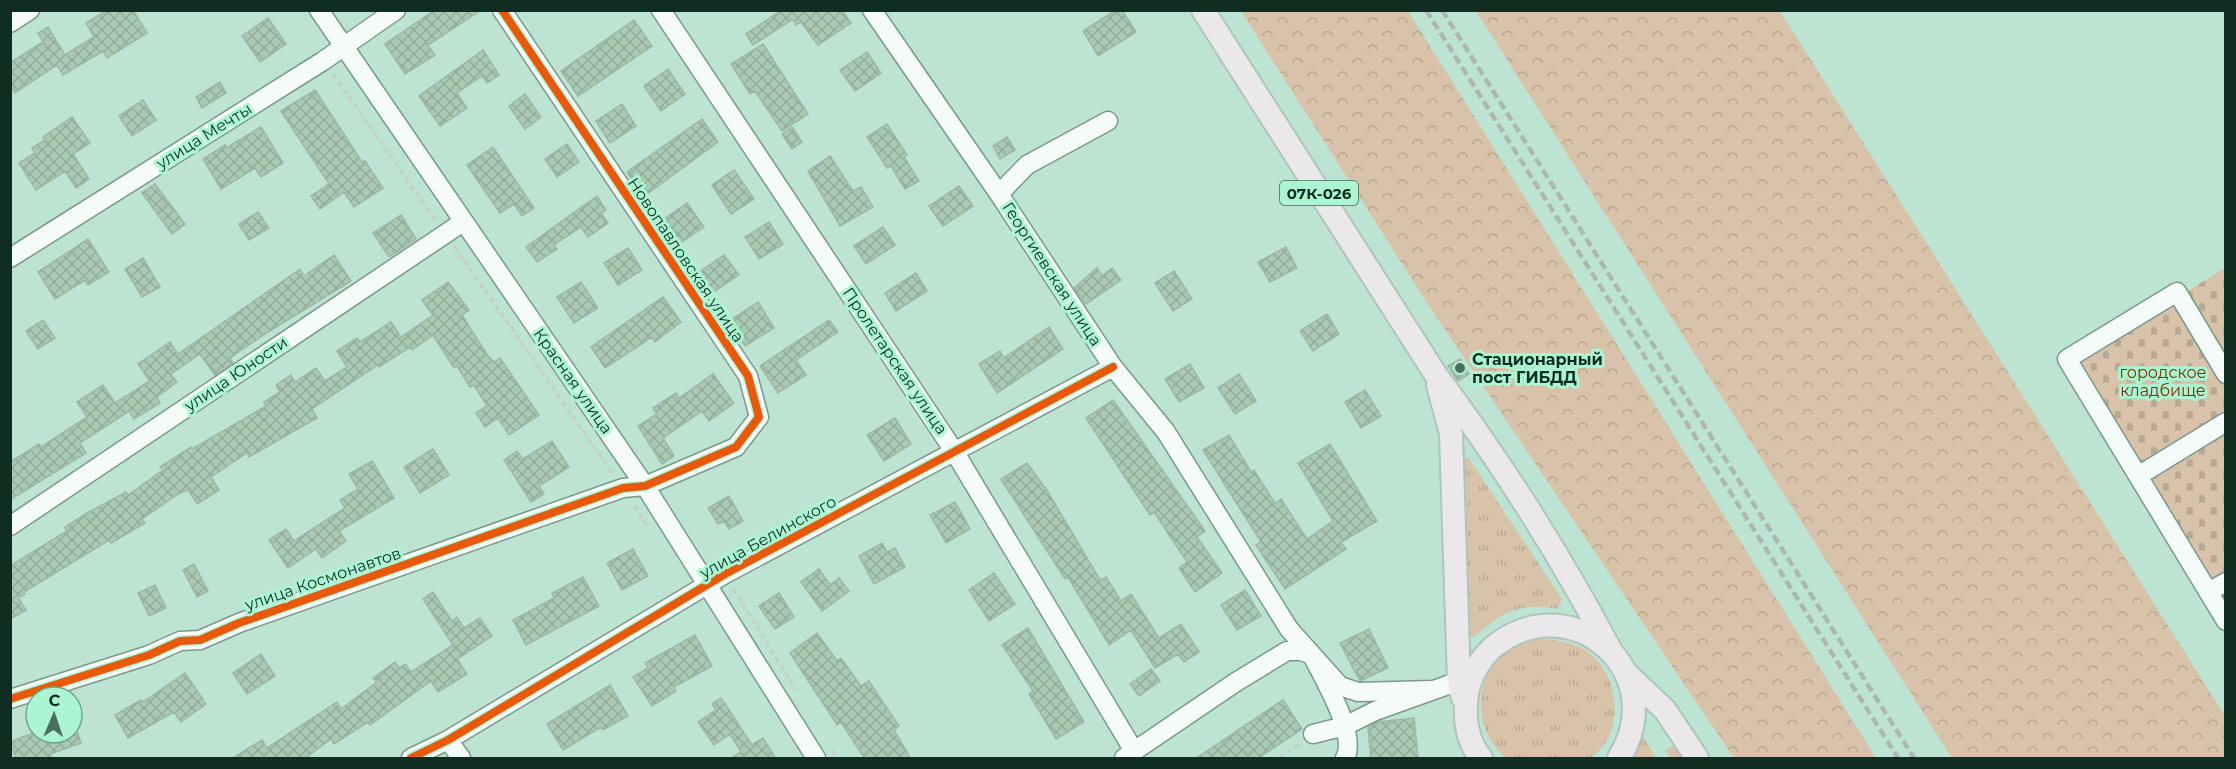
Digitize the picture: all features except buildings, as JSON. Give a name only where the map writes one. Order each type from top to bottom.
[{"type":"main road","name":"07К-026","points":[[1203,10],[1436,375],[1470,420],[1573,580],[1611,651]]},
{"type":"main road","name":"07К-026","points":[[1436,375],[1451,434],[1459,681],[1465,708]]},
{"type":"main road","points":[[1469,759],[1465,708],[1468,686],[1477,666],[1491,648],[1509,635],[1529,627],[1552,625],[1573,628],[1594,637],[1611,651],[1628,675],[1665,710],[1697,759]]},
{"type":"main road","points":[[1619,759],[1630,738],[1635,717],[1634,696],[1628,675]]},
{"type":"main road","points":[[1467,731],[1481,759]]},
{"type":"street","points":[[10,23],[30,10]]},
{"type":"street","name":"Красная улица","points":[[319,10],[645,486],[706,586],[823,753]]},
{"type":"street","name":"улица Мечты","points":[[10,258],[323,61],[396,10]]},
{"type":"street","name":"Новопавловская улица","points":[[502,10],[748,376],[759,417],[736,447],[645,486]]},
{"type":"street","name":"Пролетарская улица","points":[[661,10],[954,451],[1129,755]]},
{"type":"street","name":"Георгиевская улица","points":[[872,10],[999,194],[1113,366],[1166,432],[1289,629],[1340,686],[1358,692],[1432,690]]},
{"type":"street","points":[[999,194],[1028,165],[1108,121]]},
{"type":"street","name":"улица Юности","points":[[10,526],[463,222]]},
{"type":"street","points":[[2226,374],[2176,291],[2067,359],[2226,621]]},
{"type":"street","name":"улица Белинского","points":[[411,759],[448,740],[725,574],[1113,366]]},
{"type":"street","points":[[2138,476],[2226,422]]},
{"type":"street","name":"улица Космонавтов","points":[[10,699],[149,655],[180,641],[200,640],[239,623],[623,488],[645,486]]},
{"type":"street","points":[[2208,592],[2226,582]]},
{"type":"street","points":[[1129,755],[1236,682],[1287,651],[1301,651],[1312,655],[1345,726],[1347,754],[1345,759]]},
{"type":"street","points":[[1313,734],[1345,726],[1375,711],[1459,681]]},
{"type":"street","points":[[448,740],[461,759]]},
{"type":"path","points":[[323,61],[655,536]]},
{"type":"path","points":[[725,574],[800,697]]},
{"type":"path","points":[[1278,759],[1313,734]]},
{"type":"path","points":[[823,753],[837,759]]},
{"type":"green space","points":[[1241,11],[1408,11],[1876,758],[1734,758],[1429,306]]},
{"type":"green space","points":[[1476,11],[1780,11],[2225,716],[2225,758],[1952,758]]},
{"type":"green space","name":"городское кладбище","points":[[2225,268],[2225,602],[2077,360]]},
{"type":"green space","points":[[1468,457],[1562,599],[1558,609],[1532,607],[1512,611],[1493,621],[1474,637],[1466,634],[1458,461]]},
{"type":"green space","points":[[1539,639],[1567,642],[1580,647],[1592,655],[1608,678],[1615,708],[1613,723],[1609,736],[1601,749],[1590,758],[1506,758],[1487,733],[1482,717],[1481,702],[1483,686],[1489,672],[1512,648]]},
{"type":"green space","points":[[1642,735],[1656,758],[1631,758]]},
{"type":"green space","points":[[1678,742],[1689,758],[1670,758],[1665,751]]},
{"type":"railway","points":[[1426,10],[1898,758]]},
{"type":"railway","points":[[1442,10],[1914,758]]},
{"type":"cycle path","points":[[10,699],[149,655],[180,641],[200,640],[239,623],[623,488],[645,486],[736,447],[759,417],[748,376],[502,10]]},
{"type":"cycle path","points":[[411,758],[448,740],[725,574],[1113,367]]},
{"type":"place","name":"Стационарный пост ГИБДД","points":[[1460,368]]}]
